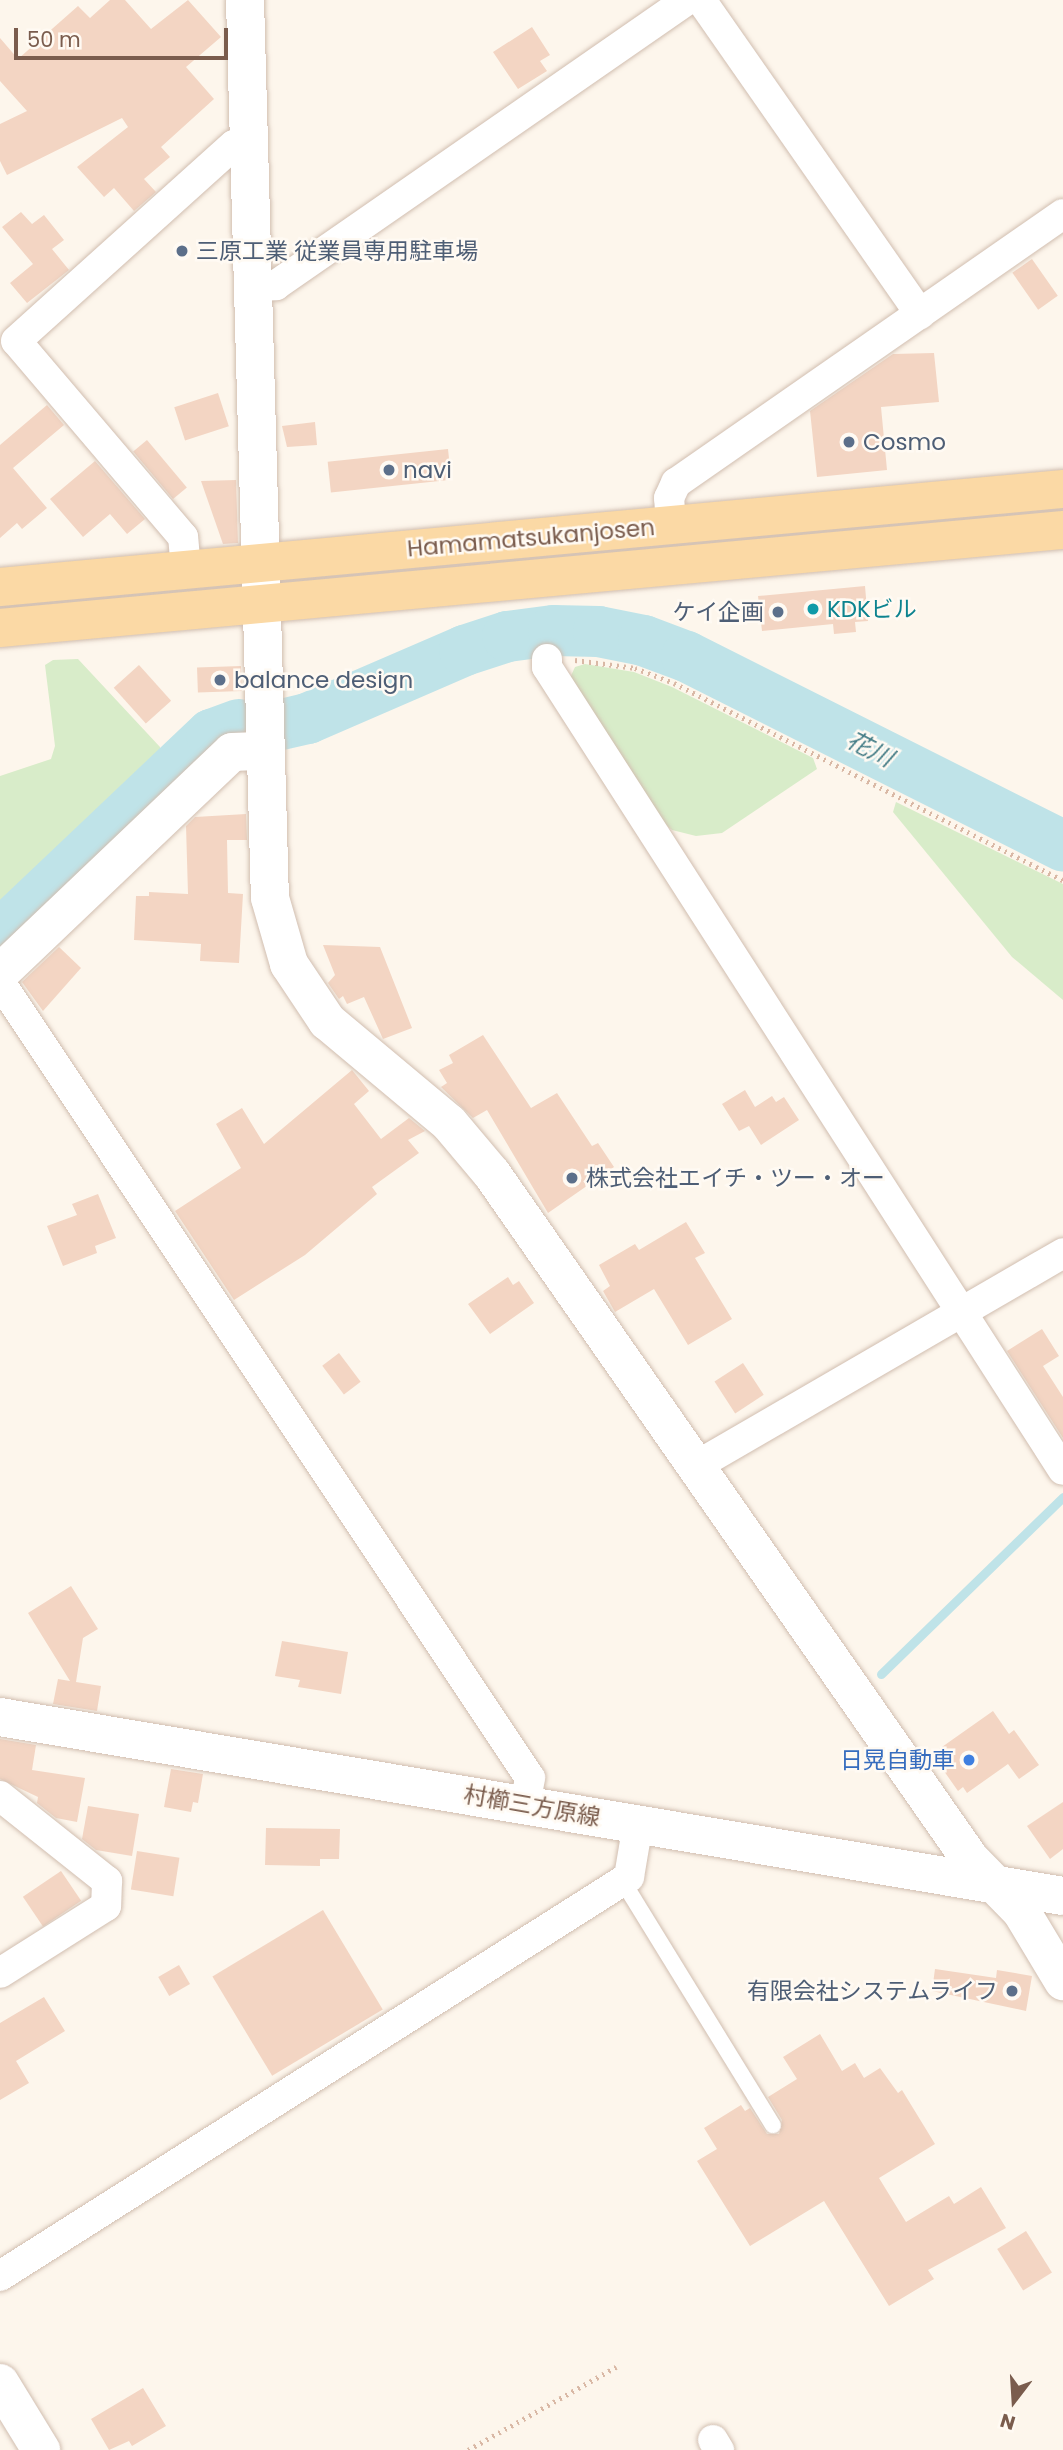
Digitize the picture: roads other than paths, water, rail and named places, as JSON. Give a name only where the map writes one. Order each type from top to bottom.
[{"type":"main road","name":"Hamamatsukanjosen","points":[[0,587],[1063,489]]},
{"type":"main road","name":"Hamamatsukanjosen","points":[[0,628],[1063,530]]},
{"type":"street","points":[[245,0],[265,751],[270,898],[276,932],[305,994],[352,1045],[424,1102],[471,1147],[970,1859],[1021,1911],[1063,1981]]},
{"type":"street","points":[[253,286],[276,285],[687,0]]},
{"type":"street","points":[[701,0],[920,314]]},
{"type":"street","points":[[186,570],[183,537],[16,341],[234,145],[249,144]]},
{"type":"street","points":[[671,525],[669,498],[676,483],[1063,214]]},
{"type":"street","points":[[547,659],[547,667],[1063,1470]]},
{"type":"street","points":[[0,973],[232,752],[265,751]]},
{"type":"street","points":[[0,982],[530,1778],[525,1805]]},
{"type":"street","points":[[696,1466],[1063,1253]]},
{"type":"street","name":"村櫛三方原線","points":[[0,1717],[1063,1896]]},
{"type":"street","points":[[0,1796],[107,1881],[106,1906],[0,1973]]},
{"type":"street","points":[[0,2276],[629,1877],[638,1824]]},
{"type":"street","points":[[0,2383],[41,2450]]},
{"type":"lane","points":[[622,1880],[773,2125]]},
{"type":"waterway","name":"花川","points":[[281,724],[307,718],[464,650],[507,636],[553,630],[598,631],[643,640],[686,656],[1063,846]]},
{"type":"waterway","points":[[0,934],[211,734],[238,724]]},
{"type":"waterway","points":[[881,1674],[1063,1497]]},
{"type":"place","name":"三原工業 従業員専用駐車場","points":[[182,251]]},
{"type":"place","name":"Cosmo","points":[[849,442]]},
{"type":"place","name":"navi","points":[[389,470]]},
{"type":"place","name":"KDKビル","points":[[813,609]]},
{"type":"place","name":"ケイ企画","points":[[778,612]]},
{"type":"place","name":"balance design","points":[[220,680]]},
{"type":"place","name":"株式会社エイチ・ツー・オー","points":[[572,1178]]},
{"type":"place","name":"日晃自動車","points":[[969,1760]]},
{"type":"place","name":"有限会社システムライフ","points":[[1012,1991]]}]
